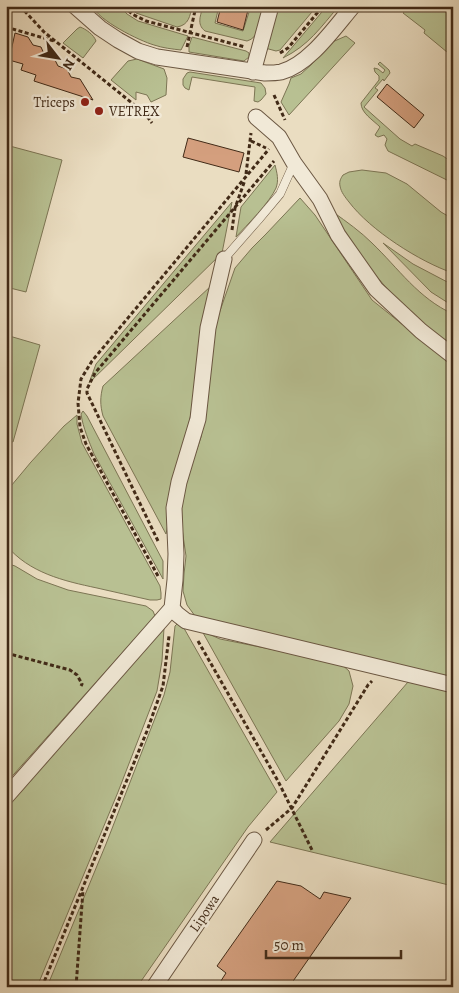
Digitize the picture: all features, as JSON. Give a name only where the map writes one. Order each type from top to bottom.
[{"type":"street","points":[[75,6],[100,28],[138,51],[158,58],[265,73],[281,72],[292,68],[302,61],[314,51],[353,6]]},
{"type":"street","points":[[254,72],[258,50],[271,6]]},
{"type":"street","points":[[256,117],[279,137],[294,163],[320,199],[338,235],[376,289],[421,331],[453,356]]},
{"type":"street","points":[[6,797],[172,608],[176,561],[174,508],[179,482],[198,419],[208,328],[224,259]]},
{"type":"street","points":[[172,608],[186,620],[453,685]]},
{"type":"street","name":"Lipowa","points":[[154,987],[254,840]]},
{"type":"lane","points":[[224,259],[280,194],[294,163]]},
{"type":"path","points":[[20,6],[55,42],[132,103],[152,123]]},
{"type":"path","points":[[184,61],[196,6]]},
{"type":"path","points":[[126,7],[138,18],[276,54],[283,52],[323,6]]},
{"type":"path","points":[[6,27],[55,42]]},
{"type":"path","points":[[160,579],[86,444],[80,427],[78,403],[81,379],[92,361],[288,126],[274,96]]},
{"type":"path","points":[[224,259],[232,230],[237,199],[246,176],[250,141],[256,117]]},
{"type":"path","points":[[250,141],[268,150]]},
{"type":"path","points":[[42,987],[147,731],[163,686],[169,636]]},
{"type":"path","points":[[6,654],[70,670],[77,675],[82,684],[81,690]]},
{"type":"path","points":[[254,840],[292,808],[368,685],[385,669]]},
{"type":"path","points":[[292,808],[313,852]]},
{"type":"path","points":[[76,987],[83,886]]},
{"type":"green space","points":[[93,6],[119,6],[138,21],[188,36],[181,50],[154,45],[130,35],[110,23],[96,12]]},
{"type":"green space","points":[[133,6],[192,6],[190,17],[184,24],[177,27],[136,13]]},
{"type":"green space","points":[[203,6],[219,6],[215,23],[243,31],[250,9],[262,12],[260,25],[254,37],[247,41],[205,31],[200,22]]},
{"type":"green space","points":[[277,6],[317,6],[280,50],[276,51],[265,48]]},
{"type":"green space","points":[[327,6],[339,6],[307,42],[283,58]]},
{"type":"green space","points":[[410,6],[453,6],[453,57],[424,33],[425,30],[403,13]]},
{"type":"green space","points":[[80,27],[90,32],[96,41],[83,58],[63,43]]},
{"type":"green space","points":[[346,36],[355,43],[289,115],[281,102],[291,78],[301,74],[330,43]]},
{"type":"green space","points":[[192,37],[246,51],[249,53],[249,57],[244,61],[189,52]]},
{"type":"green space","points":[[137,59],[164,69],[167,78],[166,95],[151,102],[147,95],[136,92],[136,100],[111,80],[128,61]]},
{"type":"green space","points":[[380,62],[390,73],[375,88],[378,90],[364,107],[400,139],[412,146],[415,144],[443,156],[453,163],[453,183],[388,151],[385,145],[387,139],[384,135],[378,137],[375,135],[380,127],[365,113],[361,103],[379,80],[379,76],[374,68],[383,73],[385,70],[378,64]]},
{"type":"green space","points":[[190,72],[261,83],[265,88],[266,94],[258,102],[254,101],[255,87],[192,77],[189,90],[183,85],[183,79]]},
{"type":"green space","points":[[6,145],[62,160],[26,292],[6,287]]},
{"type":"green space","points":[[275,165],[277,182],[273,194],[236,237],[241,207]]},
{"type":"green space","points":[[362,170],[386,173],[407,184],[441,212],[453,219],[453,273],[426,261],[396,244],[358,213],[343,194],[340,183],[343,175]]},
{"type":"green space","points":[[300,198],[315,215],[372,300],[453,366],[453,678],[195,616],[187,605],[183,591],[186,556],[181,522],[181,506],[184,488],[201,437],[214,328],[235,268]]},
{"type":"green space","points":[[232,202],[222,253],[89,383],[96,364]]},
{"type":"green space","points":[[333,212],[368,239],[429,300],[453,314],[453,348],[420,321],[383,284],[361,257]]},
{"type":"green space","points":[[383,243],[413,264],[453,285],[453,306],[431,292]]},
{"type":"green space","points":[[211,286],[194,399],[166,534],[103,416],[101,394],[103,386]]},
{"type":"green space","points":[[6,335],[40,345],[13,442],[6,441]]},
{"type":"green space","points":[[83,411],[163,561],[163,579],[94,454],[83,424],[81,414]]},
{"type":"green space","points":[[77,415],[77,424],[82,443],[160,586],[161,599],[150,600],[60,579],[25,563],[6,545],[6,492],[64,426]]},
{"type":"green space","points":[[6,563],[37,579],[68,590],[146,606],[153,611],[155,616],[6,783]]},
{"type":"green space","points":[[181,623],[277,792],[248,827],[137,987],[47,987],[106,844],[164,695],[170,672],[175,626]]},
{"type":"green space","points":[[164,628],[162,661],[157,691],[118,792],[37,987],[6,987],[6,804]]},
{"type":"green space","points":[[202,631],[220,639],[340,663],[349,671],[353,686],[349,704],[339,721],[286,781]]},
{"type":"green space","points":[[408,682],[453,691],[453,886],[270,842]]},
{"type":"building","points":[[221,6],[249,6],[243,30],[217,22]]},
{"type":"building","points":[[15,33],[28,37],[33,45],[41,47],[45,56],[54,58],[58,66],[67,69],[71,77],[80,79],[93,100],[34,81],[36,75],[21,70],[23,64],[9,60]]},
{"type":"building","points":[[387,84],[424,115],[414,128],[377,97]]},
{"type":"building","points":[[188,138],[244,153],[239,172],[183,157]]},
{"type":"building","points":[[277,881],[301,886],[320,899],[324,892],[351,898],[289,987],[217,987],[226,973],[217,966]]},
{"type":"place","name":"Triceps","points":[[85,102]]},
{"type":"place","name":"VETREX","points":[[99,111]]}]
